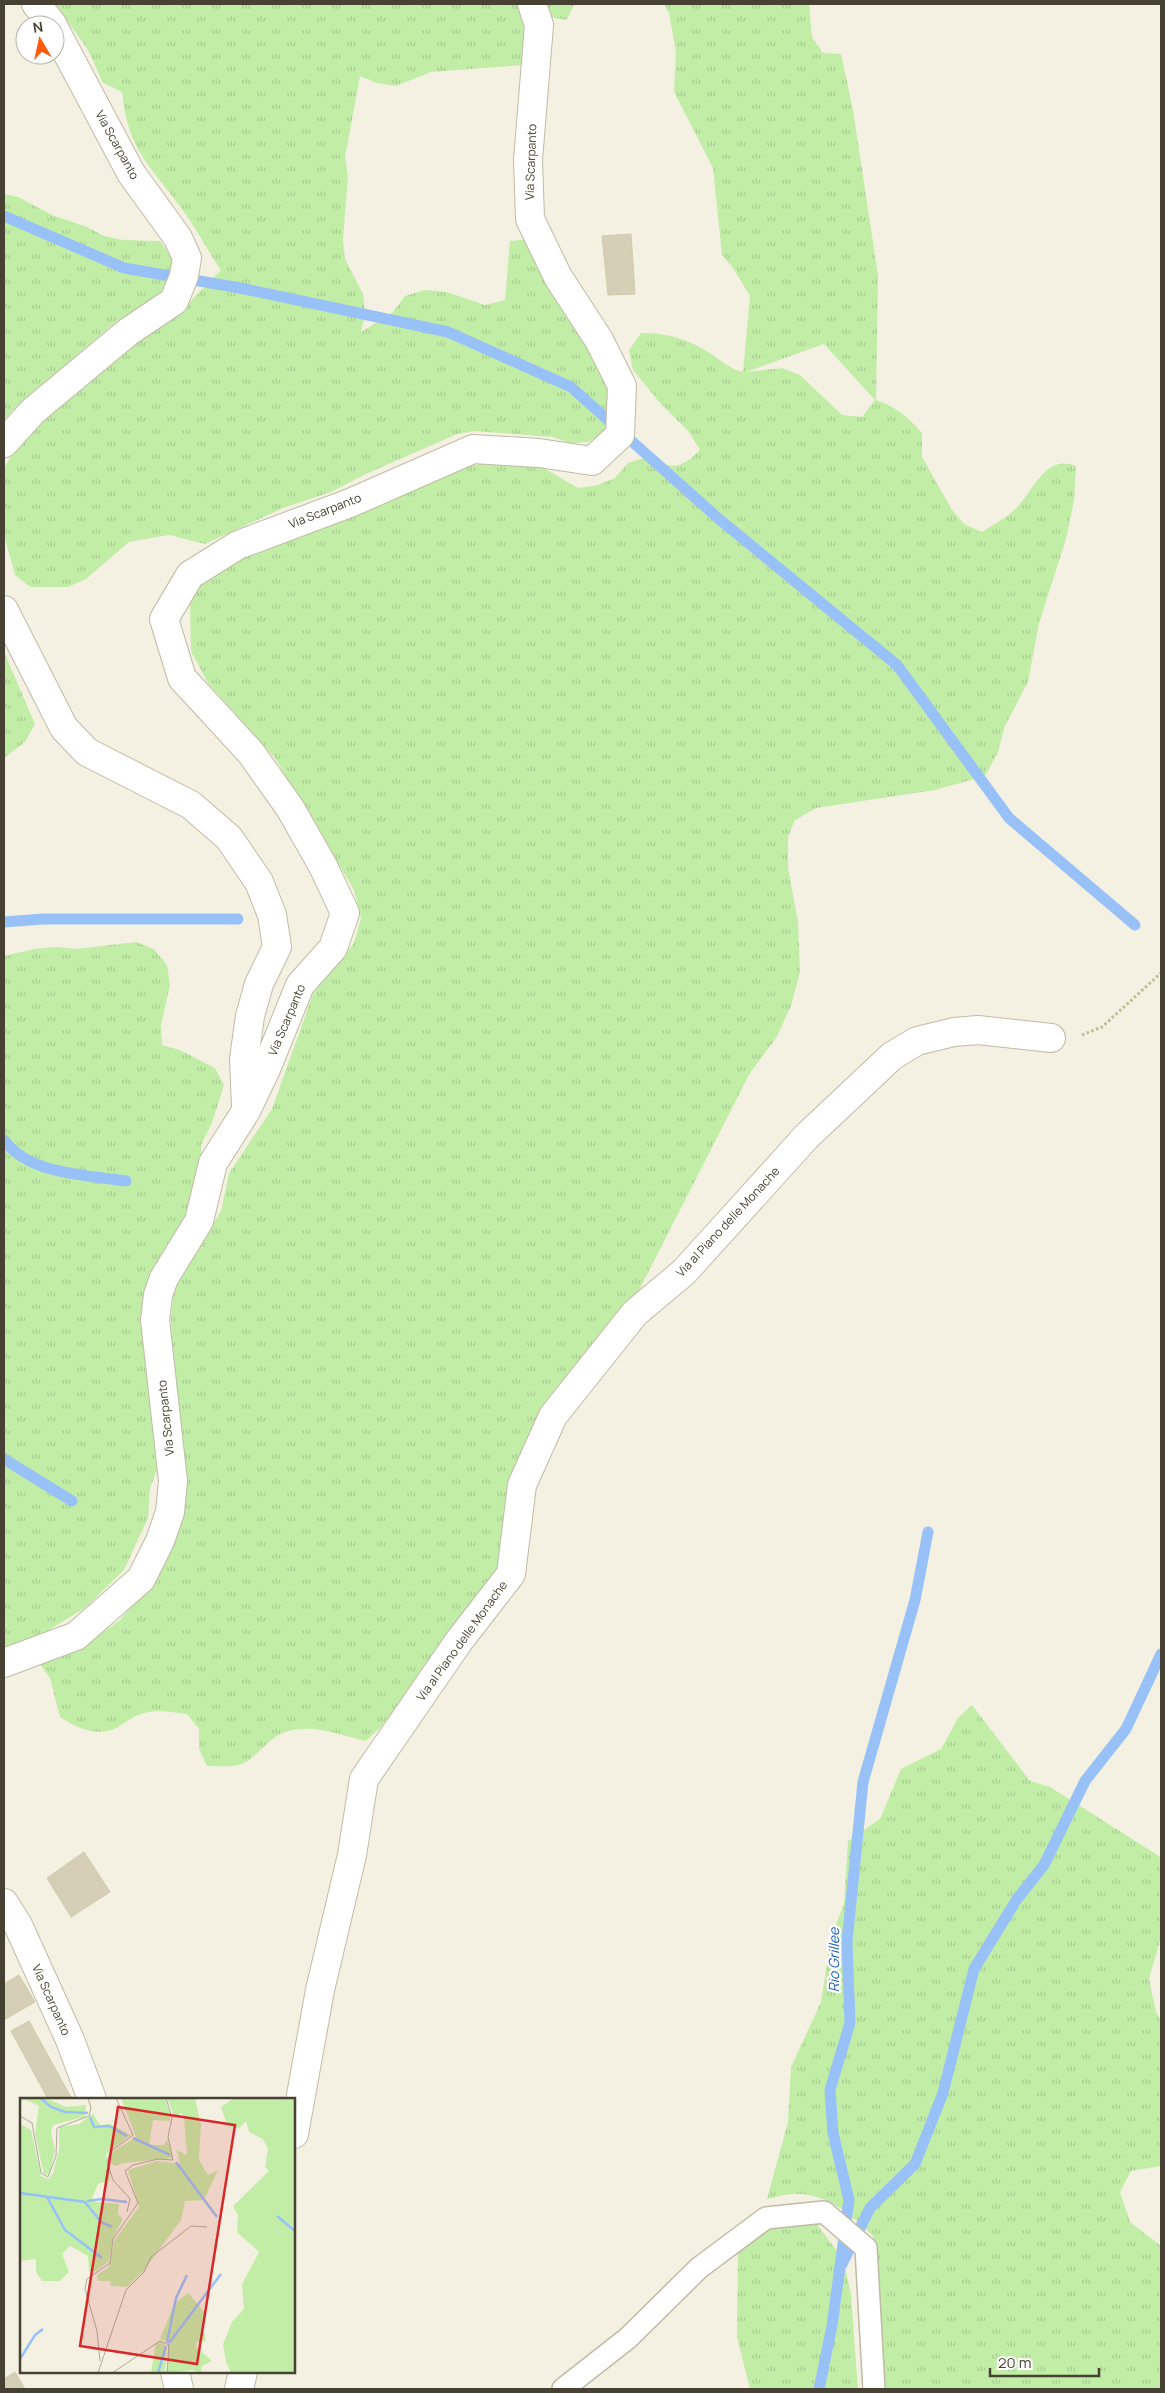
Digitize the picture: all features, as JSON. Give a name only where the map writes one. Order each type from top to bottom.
[{"type":"street","points":[[36,4],[45,15]]},
{"type":"street","name":"Via Scarpanto","points":[[4,1663],[76,1636],[141,1579],[160,1541],[170,1512],[173,1481],[155,1320],[158,1295],[164,1278],[200,1220],[213,1163],[246,1110],[266,1069],[300,985],[333,948],[345,913],[323,866],[290,808],[251,753],[182,678],[164,619],[190,575],[238,545],[350,503],[473,449],[538,453],[592,461],[620,435],[622,386],[599,340],[558,277],[530,219],[528,160],[539,24],[532,4]]},
{"type":"street","name":"Via Scarpanto","points":[[4,443],[40,405],[128,332],[174,301],[184,276],[187,258],[178,238],[131,173],[65,49]]},
{"type":"street","points":[[4,610],[64,728],[87,752],[190,805],[229,838],[259,882],[272,914],[277,947],[259,984],[250,1016],[244,1059],[246,1110]]},
{"type":"street","name":"Via al Piano delle Monache","points":[[295,2128],[320,1990],[352,1854],[364,1779],[459,1642],[511,1574],[522,1485],[553,1416],[635,1313],[684,1272],[806,1136],[892,1056],[917,1042],[954,1032],[978,1030],[1052,1038]]},
{"type":"street","name":"Via Scarpanto","points":[[4,1904],[18,1925],[70,2040],[92,2098]]},
{"type":"street","points":[[175,2373],[179,2389]]},
{"type":"street","points":[[240,2389],[243,2373]]},
{"type":"lane","points":[[563,2389],[628,2338],[699,2268],[766,2218],[824,2212],[866,2248],[874,2389]]},
{"type":"path","points":[[1052,1038],[1074,1038],[1102,1027],[1161,973]]},
{"type":"green space","points":[[55,4],[525,4],[530,24],[524,65],[431,72],[396,86],[377,83],[360,76],[345,157],[348,177],[343,239],[345,259],[363,294],[365,314],[361,332],[393,312],[405,296],[425,290],[447,292],[485,305],[505,300],[510,241],[530,239],[613,381],[615,417],[605,433],[588,442],[570,443],[553,437],[475,431],[457,434],[366,474],[331,492],[283,508],[205,544],[169,535],[129,542],[86,579],[68,587],[30,587],[15,575],[4,535],[4,469],[14,450],[45,417],[144,337],[178,314],[221,270],[187,216],[142,156],[129,129],[122,92],[103,83],[88,50],[65,18],[65,15],[63,15]]},
{"type":"green space","points":[[543,4],[574,4],[567,20],[549,17]]},
{"type":"green space","points":[[664,4],[809,4],[812,37],[823,53],[841,54],[853,110],[878,275],[876,400],[901,413],[922,433],[922,457],[952,510],[964,524],[982,532],[1012,512],[1047,470],[1055,465],[1076,466],[1074,501],[1066,539],[1039,623],[1028,682],[1005,726],[998,752],[985,776],[935,790],[816,808],[795,820],[788,837],[788,868],[798,922],[800,972],[791,1006],[776,1038],[750,1073],[631,1306],[511,1478],[506,1500],[509,1548],[486,1591],[382,1726],[366,1741],[311,1729],[293,1730],[273,1739],[246,1762],[222,1766],[207,1766],[199,1749],[199,1729],[187,1714],[154,1711],[136,1716],[118,1727],[103,1732],[80,1728],[60,1717],[50,1678],[39,1663],[84,1645],[119,1621],[154,1581],[172,1362],[171,1317],[174,1286],[221,1211],[229,1173],[272,1109],[313,994],[354,943],[361,918],[354,890],[275,758],[208,683],[191,651],[190,600],[201,584],[229,560],[459,468],[498,460],[532,461],[578,488],[598,485],[615,478],[628,463],[647,457],[663,464],[675,466],[687,461],[700,450],[689,432],[660,403],[633,370],[629,350],[641,333],[668,335],[694,344],[730,367],[743,372],[750,296],[733,268],[722,255],[713,168],[674,92],[676,53],[669,13]],"holes":[[[824,344],[875,400],[862,417],[842,415],[800,375],[782,368],[746,372]]]},
{"type":"green space","points":[[4,194],[18,197],[52,215],[87,227],[104,236],[122,240],[160,241],[171,256],[171,285],[159,301],[117,321],[4,420]]},
{"type":"green space","points":[[4,652],[35,724],[25,742],[4,758]]},
{"type":"green space","points":[[136,942],[154,949],[167,965],[170,985],[161,1025],[162,1045],[180,1050],[215,1068],[224,1085],[212,1123],[201,1145],[203,1179],[201,1192],[150,1286],[159,1465],[150,1488],[148,1518],[124,1570],[85,1608],[39,1636],[4,1647],[4,956],[34,949],[56,947],[76,949]]},
{"type":"green space","points":[[972,1705],[1030,1781],[1050,1787],[1159,1856],[1161,1861],[1161,1937],[1149,1979],[1156,2012],[1161,2021],[1161,2166],[1131,2171],[1120,2192],[1130,2222],[1161,2246],[1161,2389],[883,2389],[873,2236],[838,2206],[817,2197],[806,2194],[791,2194],[767,2199],[788,2122],[791,2067],[821,2002],[831,1937],[844,1904],[848,1841],[880,1819],[901,1769],[941,1749],[958,1718]]},
{"type":"green space","points":[[816,2223],[843,2259],[851,2294],[858,2389],[750,2389],[737,2337],[738,2250],[767,2227]]},
{"type":"building","points":[[631,234],[635,294],[608,295],[602,236]]},
{"type":"building","points":[[84,1852],[110,1892],[71,1917],[47,1878]]},
{"type":"building","points":[[19,1975],[35,2002],[4,2020],[4,1984]]},
{"type":"building","points":[[29,2021],[71,2098],[47,2098],[11,2031]]},
{"type":"building","points":[[15,2372],[25,2389],[4,2389],[4,2379]]},
{"type":"waterway","points":[[4,216],[124,268],[240,288],[448,332],[571,387],[719,519],[897,665],[1009,818],[1135,925]]},
{"type":"waterway","points":[[4,922],[43,919],[238,919]]},
{"type":"waterway","points":[[4,1140],[15,1152],[43,1167],[77,1175],[126,1181]]},
{"type":"waterway","points":[[4,1459],[72,1501]]},
{"type":"waterway","name":"Rio Grillee","points":[[819,2389],[832,2326],[849,2200],[833,2133],[830,2090],[850,2023],[847,1942],[863,1782],[915,1600],[928,1532]]},
{"type":"waterway","points":[[842,2264],[870,2208],[915,2164],[943,2093],[974,1969],[1017,1899],[1044,1865],[1085,1781],[1126,1729],[1161,1654]]}]
